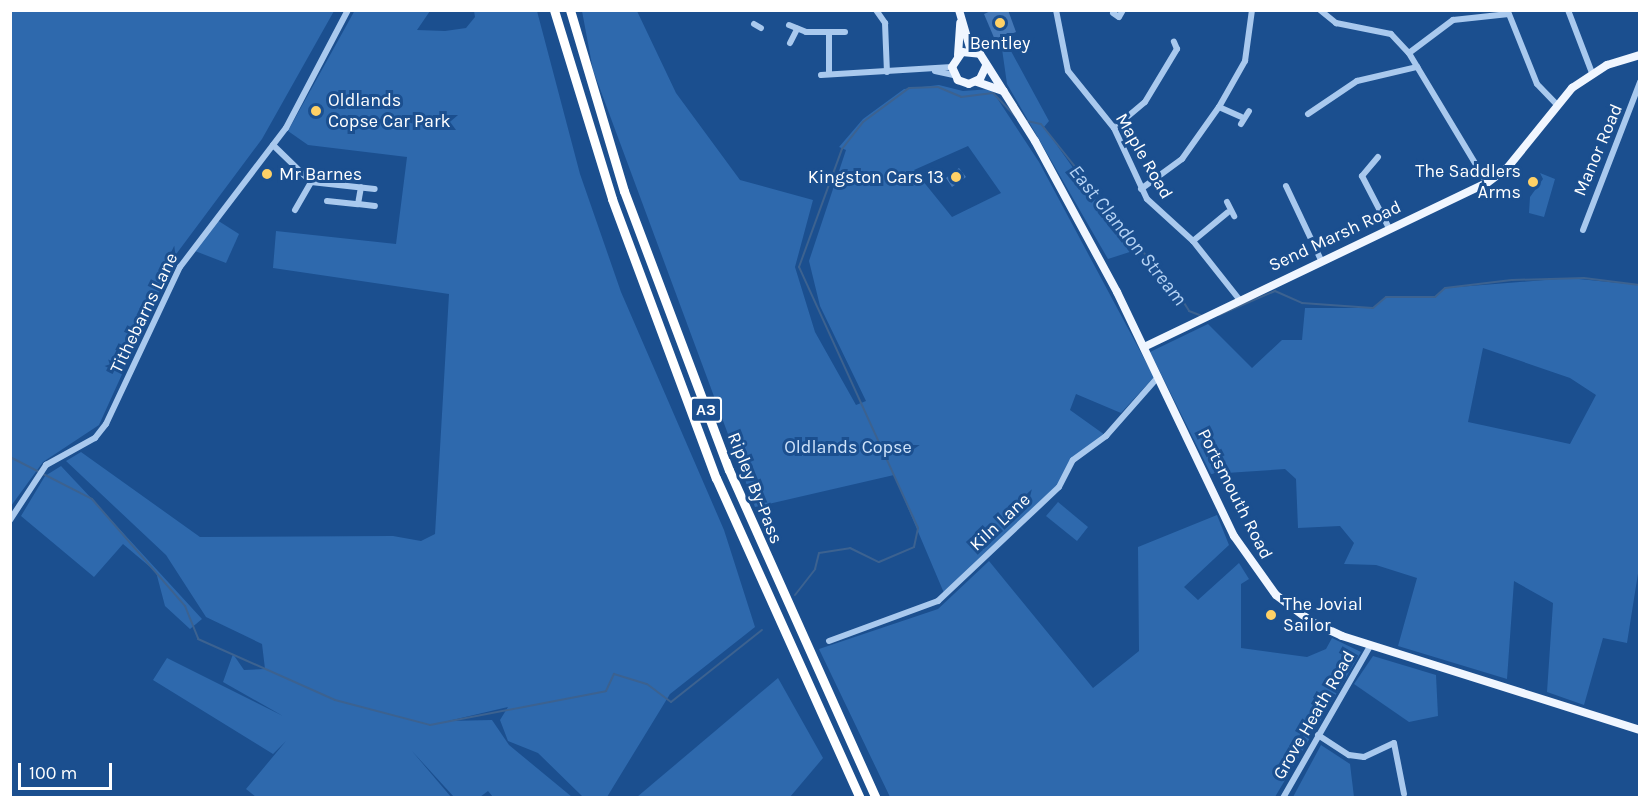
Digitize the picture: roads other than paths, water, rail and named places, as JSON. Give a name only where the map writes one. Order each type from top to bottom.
[{"type":"highway","name":"Ripley By-Pass","points":[[554,10],[612,199],[716,478],[860,798]]},
{"type":"highway","name":"Ripley By-Pass","points":[[570,10],[624,191],[729,470],[876,798]]},
{"type":"main road","name":"Portsmouth Road","points":[[960,15],[971,51],[986,66],[1025,125],[1144,347],[1234,536],[1260,576],[1312,622],[1370,646],[1640,730]]},
{"type":"main road","name":"Portsmouth Road","points":[[953,71],[958,56],[960,15]]},
{"type":"main road","points":[[958,56],[971,51]]},
{"type":"main road","name":"Send Marsh Road","points":[[1144,347],[1239,299],[1486,183],[1508,166],[1556,104],[1592,73],[1640,55]]},
{"type":"main road","points":[[977,82],[986,66]]},
{"type":"main road","points":[[953,71],[963,83],[977,82],[1004,91]]},
{"type":"street","name":"Tithebarns Lane","points":[[10,520],[37,475],[46,465],[95,438],[106,424],[180,267],[273,145],[348,10]]},
{"type":"street","points":[[876,10],[885,23],[887,72]]},
{"type":"street","name":"Maple Road","points":[[1056,10],[1058,41],[1068,70],[1114,128],[1141,189],[1167,221],[1193,241],[1239,299]]},
{"type":"street","points":[[1113,13],[1119,17],[1123,10]]},
{"type":"street","points":[[1141,189],[1182,159],[1219,107],[1245,61],[1252,10]]},
{"type":"street","points":[[1320,10],[1336,23],[1391,34],[1409,53],[1486,183]]},
{"type":"street","points":[[1568,10],[1592,73]]},
{"type":"street","points":[[1409,53],[1453,20],[1509,14],[1538,84],[1556,104]]},
{"type":"street","points":[[754,24],[761,28]]},
{"type":"street","points":[[789,25],[797,29],[829,33],[844,32]]},
{"type":"street","points":[[790,43],[797,29]]},
{"type":"street","points":[[829,33],[829,74]]},
{"type":"street","points":[[1114,128],[1140,109],[1175,46],[1186,52]]},
{"type":"street","points":[[1308,114],[1357,81],[1417,68]]},
{"type":"street","points":[[821,75],[953,71]]},
{"type":"street","name":"Manor Road","points":[[1583,230],[1640,82]]},
{"type":"street","points":[[1219,107],[1241,120],[1249,111]]},
{"type":"street","points":[[273,145],[311,182],[375,189]]},
{"type":"street","points":[[1378,157],[1362,176],[1389,228]]},
{"type":"street","points":[[295,210],[311,182]]},
{"type":"street","points":[[1286,186],[1322,262]]},
{"type":"street","points":[[358,204],[361,188]]},
{"type":"street","points":[[327,201],[375,206]]},
{"type":"street","points":[[1193,241],[1231,214],[1227,202]]},
{"type":"street","name":"Kiln Lane","points":[[829,641],[938,601],[1059,487],[1073,460],[1106,436],[1158,377]]},
{"type":"street","name":"Grove Heath Road","points":[[1282,798],[1370,646]]},
{"type":"street","points":[[1318,735],[1349,755],[1364,757],[1394,743],[1404,794]]},
{"type":"waterway","name":"East Clandon Stream","points":[[795,595],[815,569],[819,553],[850,548],[879,562],[914,547],[918,528],[799,267],[842,149],[863,122],[909,88],[938,87],[961,97],[993,93],[1016,117]]},
{"type":"waterway","name":"East Clandon Stream","points":[[1027,121],[1041,124],[1148,258],[1151,269],[1171,282],[1189,311],[1202,316]]},
{"type":"waterway","name":"East Clandon Stream","points":[[1219,315],[1275,291],[1302,303],[1373,308],[1386,297],[1435,297],[1445,288],[1512,280],[1584,278],[1640,285]]},
{"type":"waterway","name":"East Clandon Stream","points":[[10,457],[92,499],[185,606],[198,639],[335,700],[430,725],[606,691],[614,674],[647,684],[671,702],[762,630]]},
{"type":"place","name":"Bentley","points":[[1000,23]]},
{"type":"place","name":"Oldlands Copse Car Park","points":[[316,111]]},
{"type":"place","name":"Mr Barnes","points":[[267,174]]},
{"type":"place","name":"Kingston Cars 13","points":[[956,177]]},
{"type":"place","name":"The Saddlers Arms","points":[[1533,182]]},
{"type":"place","name":"The Jovial Sailor","points":[[1271,615]]},
{"type":"park label","name":"Oldlands Copse","points":[[848,447]]}]
